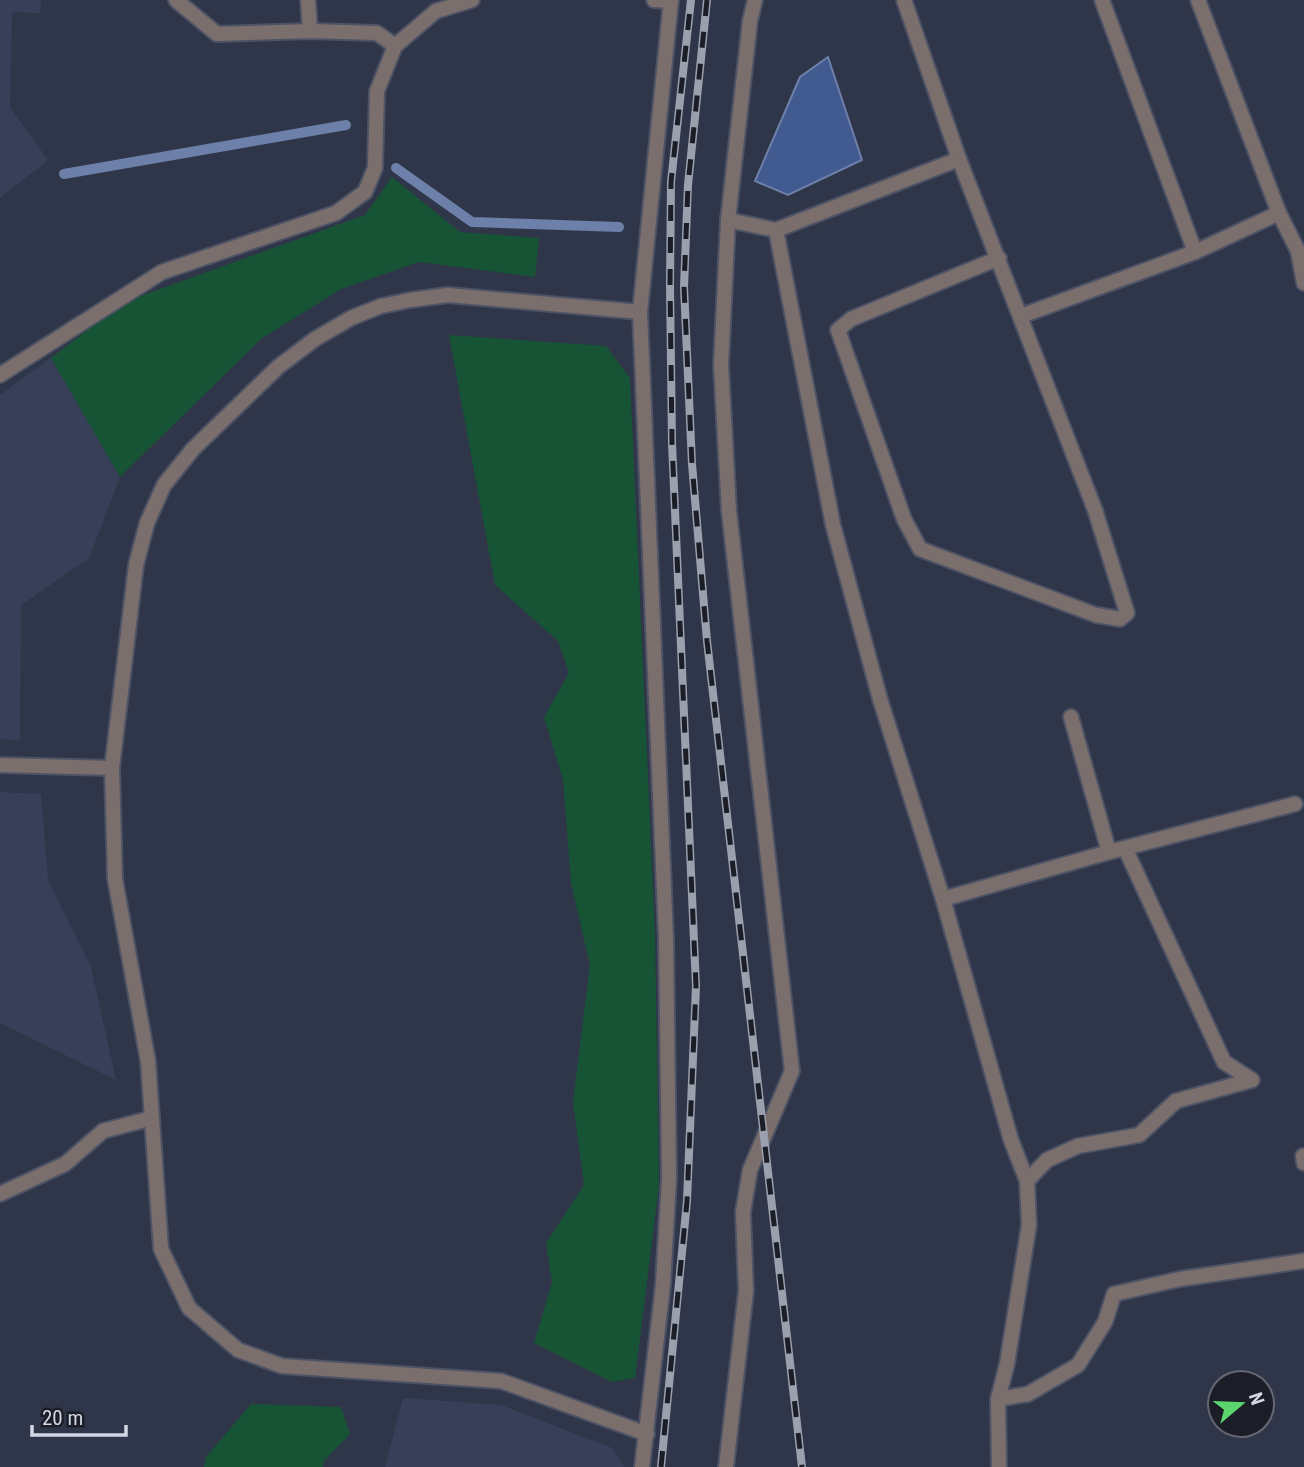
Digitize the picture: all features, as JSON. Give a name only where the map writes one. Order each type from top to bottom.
[{"type":"street","points":[[176,0],[216,34],[310,31],[377,33],[395,46]]},
{"type":"street","points":[[308,0],[310,31]]},
{"type":"street","points":[[0,375],[162,272],[336,213],[365,192],[375,168],[377,92],[395,46],[436,11],[472,0]]},
{"type":"street","points":[[642,1467],[663,1285],[669,1178],[666,938],[640,312],[671,0],[654,0]]},
{"type":"street","points":[[726,1467],[747,1291],[743,1212],[750,1170],[792,1071],[729,511],[721,365],[728,220],[750,21],[755,0]]},
{"type":"street","points":[[904,0],[959,159],[999,258],[1095,510],[1127,612],[1120,619],[1096,615],[920,549],[904,519],[838,330],[851,318],[999,258]]},
{"type":"street","points":[[1102,0],[1195,252]]},
{"type":"street","points":[[1199,0],[1279,213],[1298,251],[1304,283]]},
{"type":"street","points":[[728,220],[776,230],[959,159]]},
{"type":"street","points":[[1021,316],[1195,252],[1279,213]]},
{"type":"street","points":[[776,230],[833,525],[880,699],[943,899],[1011,1140],[1027,1181],[1029,1224],[1007,1364],[998,1399],[999,1467]]},
{"type":"street","points":[[640,312],[448,295],[410,300],[380,306],[351,318],[315,339],[278,367],[193,449],[164,485],[148,523],[136,565],[112,768],[115,879],[148,1061],[161,1248],[189,1308],[237,1350],[282,1366],[501,1381],[647,1434]]},
{"type":"street","points":[[1071,717],[1109,852]]},
{"type":"street","points":[[0,765],[112,768]]},
{"type":"street","points":[[943,899],[1109,852],[1295,804]]},
{"type":"street","points":[[1027,1181],[1047,1160],[1078,1146],[1139,1135],[1176,1101],[1252,1080],[1224,1062],[1125,848]]},
{"type":"street","points":[[0,1194],[65,1164],[103,1131],[152,1118]]},
{"type":"street","points":[[998,1399],[1028,1394],[1077,1365],[1105,1322],[1114,1294],[1180,1279],[1304,1261]]},
{"type":"shaded area","points":[[0,0],[41,0],[40,13],[12,12],[10,108],[48,160],[0,198]]},
{"type":"shaded area","points":[[51,358],[120,477],[89,558],[21,605],[20,740],[0,739],[0,395]]},
{"type":"shaded area","points":[[0,792],[41,794],[48,880],[91,967],[116,1080],[0,1023]]},
{"type":"shaded area","points":[[403,1398],[501,1405],[612,1448],[624,1467],[385,1467]]},
{"type":"green space","points":[[392,177],[460,232],[539,238],[535,277],[419,262],[341,289],[261,339],[120,477],[51,358],[124,302],[365,215]]},
{"type":"green space","points":[[449,335],[606,346],[630,378],[655,933],[659,1185],[635,1378],[612,1382],[534,1343],[552,1282],[546,1243],[584,1185],[573,1102],[590,965],[571,883],[563,780],[544,717],[569,673],[558,641],[495,585]]},
{"type":"green space","points":[[251,1404],[341,1407],[350,1434],[324,1461],[323,1467],[204,1467],[206,1457]]},
{"type":"water","points":[[828,57],[862,160],[788,195],[755,181],[800,77]]},
{"type":"waterway","points":[[64,174],[346,125]]},
{"type":"waterway","points":[[396,168],[472,222],[619,227]]},
{"type":"railway","points":[[661,1467],[687,1201],[696,986],[672,443],[670,285],[671,182],[691,0]]},
{"type":"railway","points":[[707,0],[688,185],[684,287],[692,464],[707,641],[802,1467]]}]
